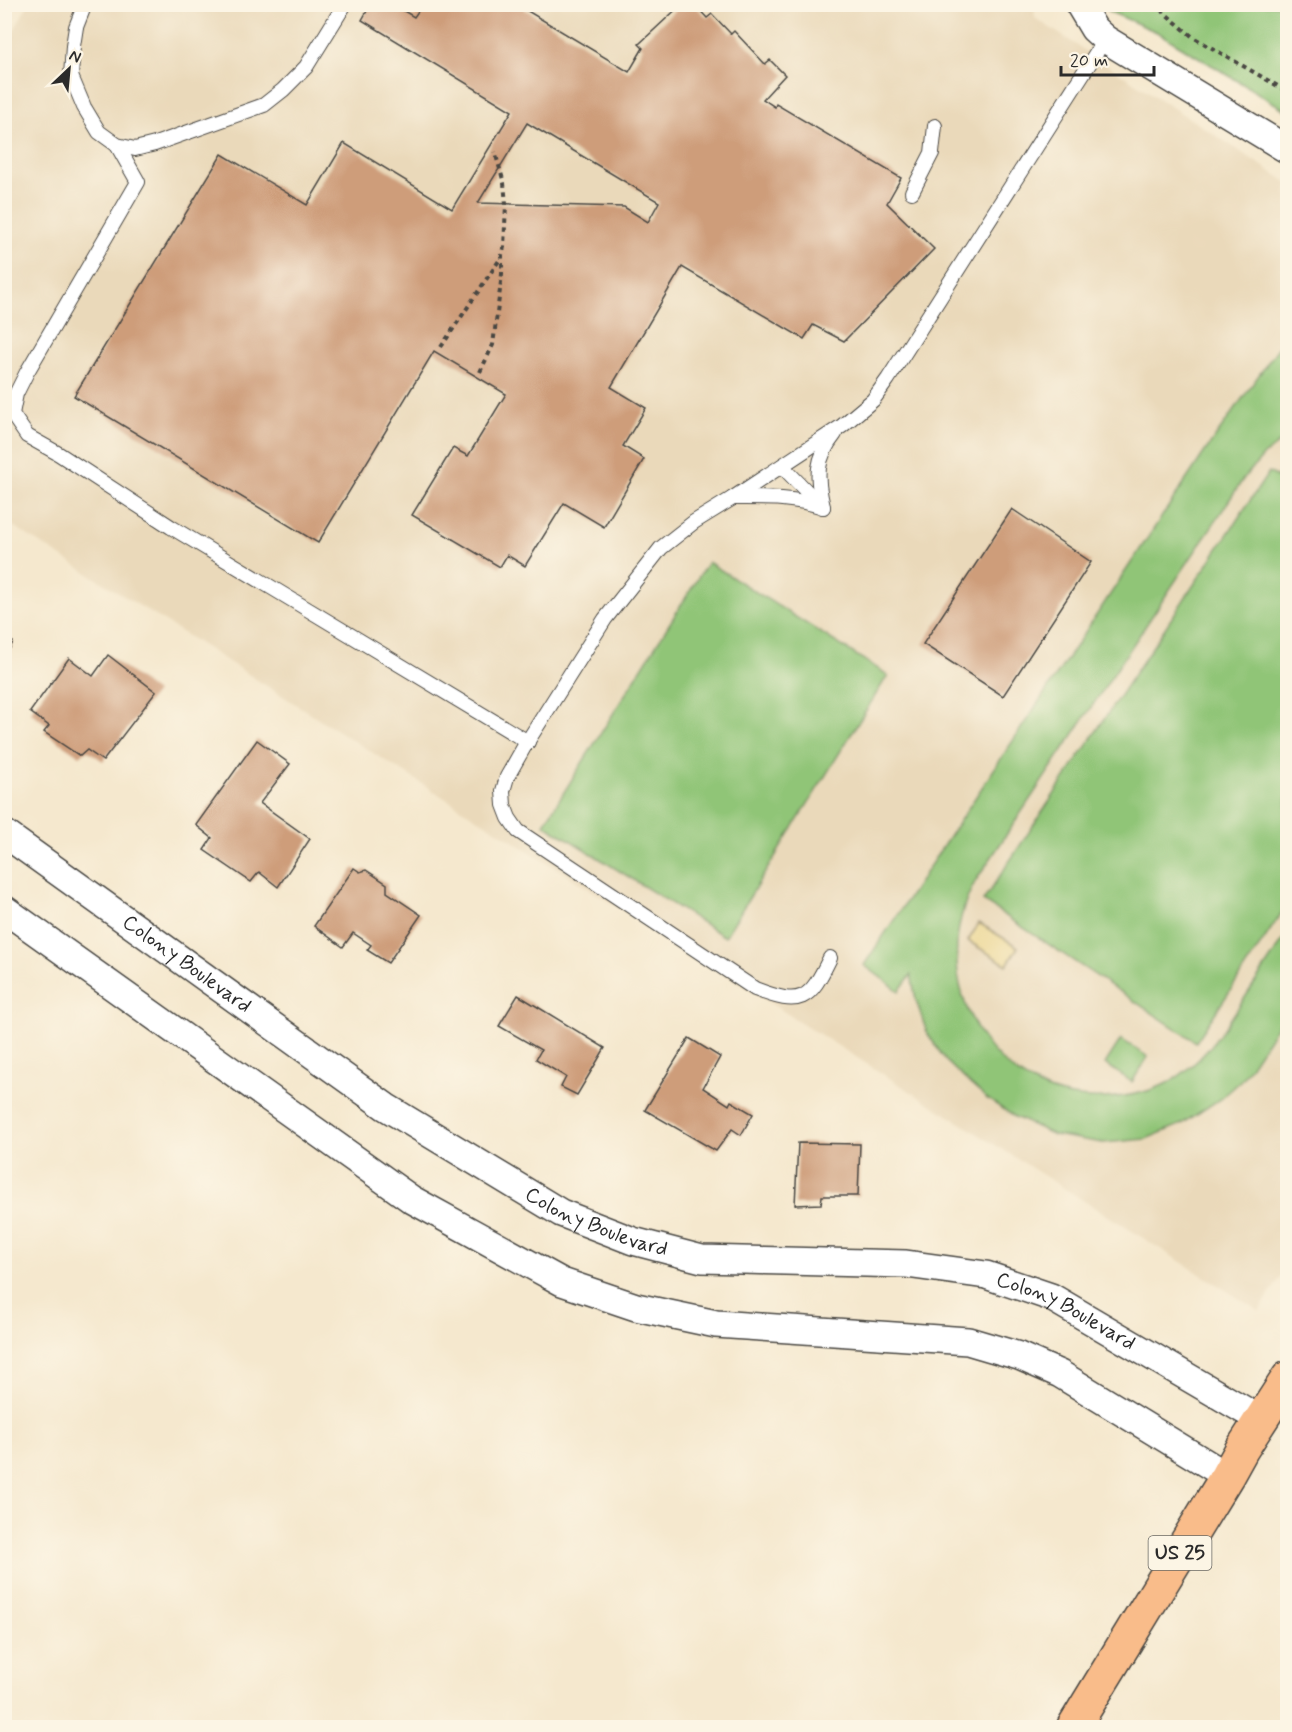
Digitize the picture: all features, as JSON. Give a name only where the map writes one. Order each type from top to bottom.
[{"type":"main road","name":"US 25","points":[[1073,1728],[1287,1378]]},
{"type":"street","points":[[1079,4],[1095,29],[1105,39],[1287,150]]},
{"type":"street","name":"Colony Boulevard","points":[[4,833],[386,1107],[561,1213],[633,1241],[702,1259],[906,1264],[986,1275],[1051,1297],[1261,1420]]},
{"type":"street","points":[[4,909],[411,1199],[562,1282],[636,1307],[716,1324],[968,1341],[1019,1356],[1060,1374],[1227,1476]]},
{"type":"lane","points":[[85,4],[76,27],[71,76],[84,107],[99,132],[117,145],[135,149],[264,105],[306,67],[345,4]]},
{"type":"lane","points":[[830,958],[819,981],[810,992],[794,999],[777,998],[755,989],[518,831],[509,818],[502,791],[507,777],[605,619],[661,548],[694,522],[842,426],[873,400],[1105,39]]},
{"type":"lane","points":[[912,192],[932,153],[935,126]]},
{"type":"lane","points":[[117,145],[138,182],[16,394],[12,414],[27,436],[59,454],[171,527],[528,742]]},
{"type":"lane","points":[[823,507],[818,489],[818,466],[825,447],[842,426]]},
{"type":"lane","points":[[782,466],[823,507]]},
{"type":"lane","points":[[733,498],[790,499],[823,507]]},
{"type":"path","points":[[1154,4],[1193,37],[1287,92]]},
{"type":"path","points":[[480,372],[493,345],[504,247],[506,204],[504,183],[495,152]]},
{"type":"path","points":[[441,347],[502,255]]},
{"type":"shaded area","points":[[28,5],[1034,5],[1035,18],[1287,182],[1287,1267],[1259,1311],[5,521],[4,47]]},
{"type":"green space","points":[[1104,5],[1287,5],[1287,111],[1157,32],[1110,12]]},
{"type":"green space","points":[[1285,338],[1288,340],[1287,437],[1265,454],[1244,478],[975,882],[961,919],[957,957],[962,994],[977,1028],[999,1057],[1028,1080],[1063,1094],[1103,1098],[1129,1095],[1153,1089],[1181,1074],[1202,1057],[1219,1036],[1287,934],[1287,1011],[1242,1079],[1220,1099],[1182,1124],[1146,1139],[1103,1143],[1054,1135],[1015,1117],[986,1098],[946,1061],[927,1033],[916,1000],[911,975],[899,991],[864,965],[1204,453]]},
{"type":"green space","points":[[1269,472],[1288,484],[1287,905],[1196,1042],[983,901]]},
{"type":"green space","points":[[708,562],[888,675],[725,937],[544,824]]},
{"type":"green space","points":[[1121,1039],[1148,1057],[1132,1082],[1105,1064]]},
{"type":"sand","points":[[979,923],[1018,947],[1007,965],[968,941]]},
{"type":"building","points":[[371,4],[392,4],[414,17],[423,4],[516,4],[629,72],[643,48],[639,44],[682,4],[694,4],[707,18],[712,14],[731,34],[734,31],[765,64],[770,60],[785,75],[763,99],[775,107],[776,104],[901,178],[887,203],[934,249],[844,341],[813,325],[804,339],[682,267],[611,387],[646,408],[623,446],[644,459],[604,527],[564,503],[525,566],[507,555],[500,567],[412,515],[453,448],[468,456],[506,394],[434,351],[318,543],[74,396],[222,154],[307,205],[344,143],[452,209],[512,111],[362,20]],"holes":[[[527,123],[659,202],[648,222],[624,207],[478,203]]]},
{"type":"building","points":[[1012,509],[1091,562],[1003,696],[923,644]]},
{"type":"building","points":[[4,637],[13,642],[4,660]]},
{"type":"building","points":[[108,655],[156,692],[103,761],[87,750],[80,756],[44,732],[49,726],[30,712],[69,658],[93,676]]},
{"type":"building","points":[[257,740],[290,764],[260,803],[310,839],[278,887],[259,872],[251,882],[204,850],[212,838],[196,825]]},
{"type":"building","points":[[354,868],[360,872],[366,870],[387,884],[387,892],[421,915],[388,963],[367,950],[371,945],[353,933],[343,947],[314,926]]},
{"type":"building","points":[[518,995],[605,1048],[577,1095],[561,1087],[566,1077],[536,1059],[541,1050],[499,1026]]},
{"type":"building","points":[[689,1038],[720,1057],[703,1088],[729,1105],[731,1101],[753,1114],[741,1135],[732,1129],[716,1151],[645,1110]]},
{"type":"building","points":[[798,1143],[860,1144],[858,1196],[822,1196],[821,1204],[795,1205]]}]
